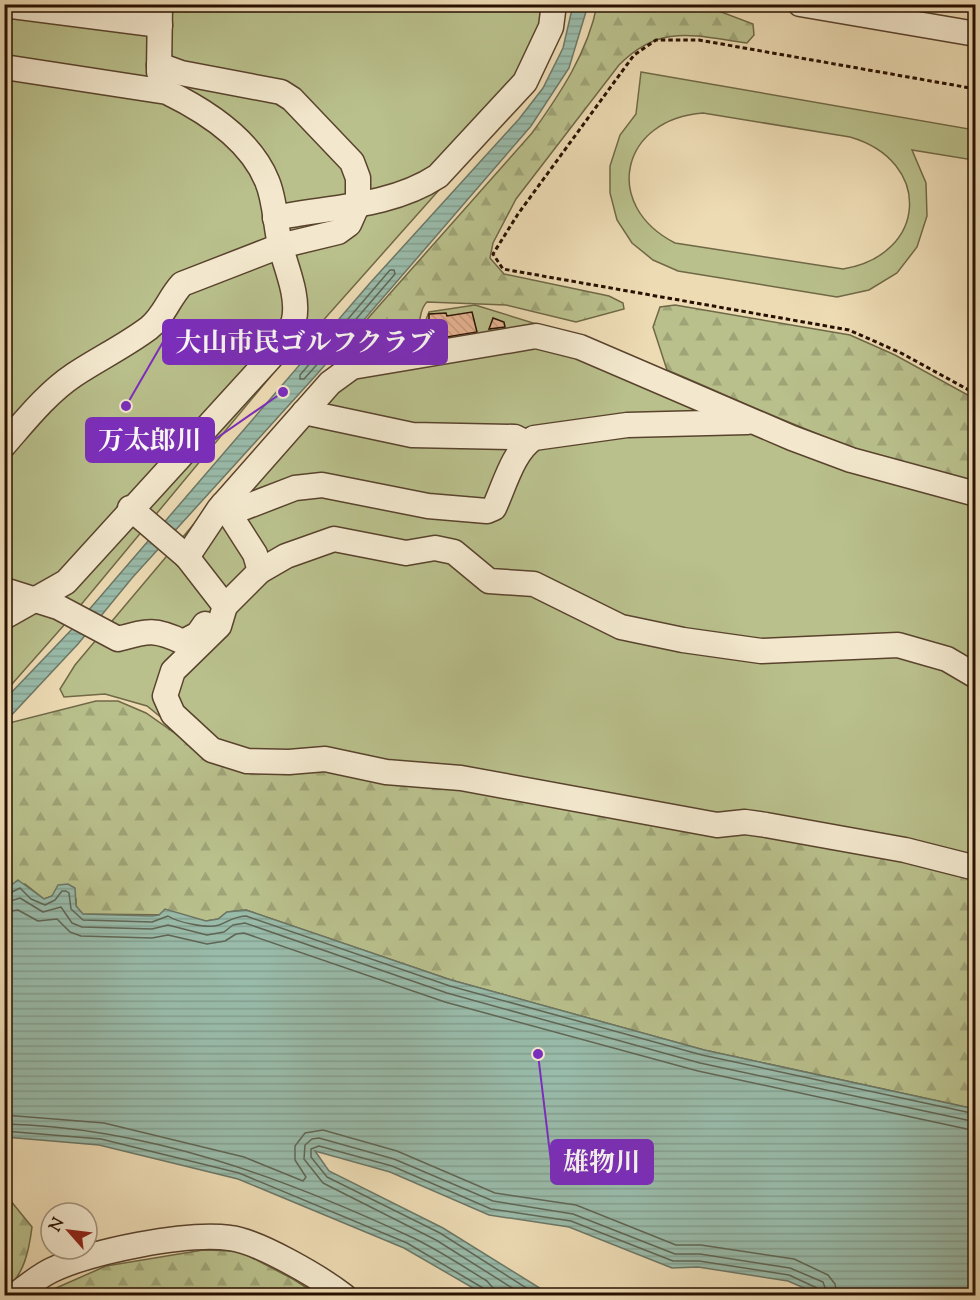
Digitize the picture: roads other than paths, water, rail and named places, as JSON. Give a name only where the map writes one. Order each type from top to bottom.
[{"type":"street","points":[[275,218],[381,200],[422,187],[438,176],[525,82],[551,27],[554,4]]},
{"type":"street","points":[[800,4],[975,34]]},
{"type":"street","points":[[17,5],[160,15],[159,72],[167,92]]},
{"type":"street","points":[[4,445],[32,414],[71,377],[148,329],[161,317],[175,291],[182,284],[280,246],[338,232],[349,224],[358,204],[358,178],[352,162],[292,99],[281,92],[181,73],[159,65]]},
{"type":"street","points":[[4,67],[167,92],[190,104],[235,135],[268,182],[280,246],[292,288],[294,320],[282,345],[48,603],[4,617]]},
{"type":"street","points":[[187,557],[304,412],[330,383],[352,367],[536,336],[580,347],[753,422],[851,460],[975,494]]},
{"type":"street","points":[[304,412],[412,435],[515,437],[527,443]]},
{"type":"street","points":[[227,508],[295,488],[322,485],[428,506],[487,511],[494,508],[527,443],[534,438],[627,425],[753,422]]},
{"type":"street","points":[[227,508],[255,554],[260,571]]},
{"type":"street","points":[[131,509],[187,557],[223,603],[219,626],[173,671],[165,696],[173,714],[212,750],[247,761],[289,762],[325,759],[386,772],[461,778],[717,825],[745,822],[905,850],[975,868]]},
{"type":"street","points":[[4,590],[48,603],[118,639],[149,630],[165,633],[183,642],[198,634],[223,603],[260,571],[286,556],[334,539],[406,553],[435,548],[454,552],[489,581],[534,585],[621,627],[682,640],[761,651],[898,645],[947,659],[975,676]]},
{"type":"street","points":[[14,1296],[51,1270],[106,1251],[171,1240],[230,1237],[247,1242],[301,1269],[344,1296]]},
{"type":"water","points":[[573,5],[588,5],[569,68],[531,126],[318,373],[132,578],[78,644],[5,722],[5,700],[9,695],[75,626],[370,283],[519,119],[543,88],[563,48]]},
{"type":"water","points":[[18,880],[44,899],[52,896],[58,885],[68,884],[75,888],[76,906],[83,914],[152,916],[159,915],[165,909],[206,921],[218,919],[227,912],[246,910],[451,980],[704,1050],[975,1109],[975,1295],[820,1295],[788,1281],[698,1267],[672,1268],[569,1227],[489,1215],[390,1172],[315,1151],[329,1171],[443,1228],[551,1295],[485,1295],[404,1248],[238,1179],[99,1145],[5,1137],[5,894],[9,887]]},
{"type":"place","name":"万太郎川","points":[[283,392]]},
{"type":"place","name":"大山市民ゴルフクラブ","points":[[126,406]]},
{"type":"place","name":"雄物川","points":[[538,1054]]}]
